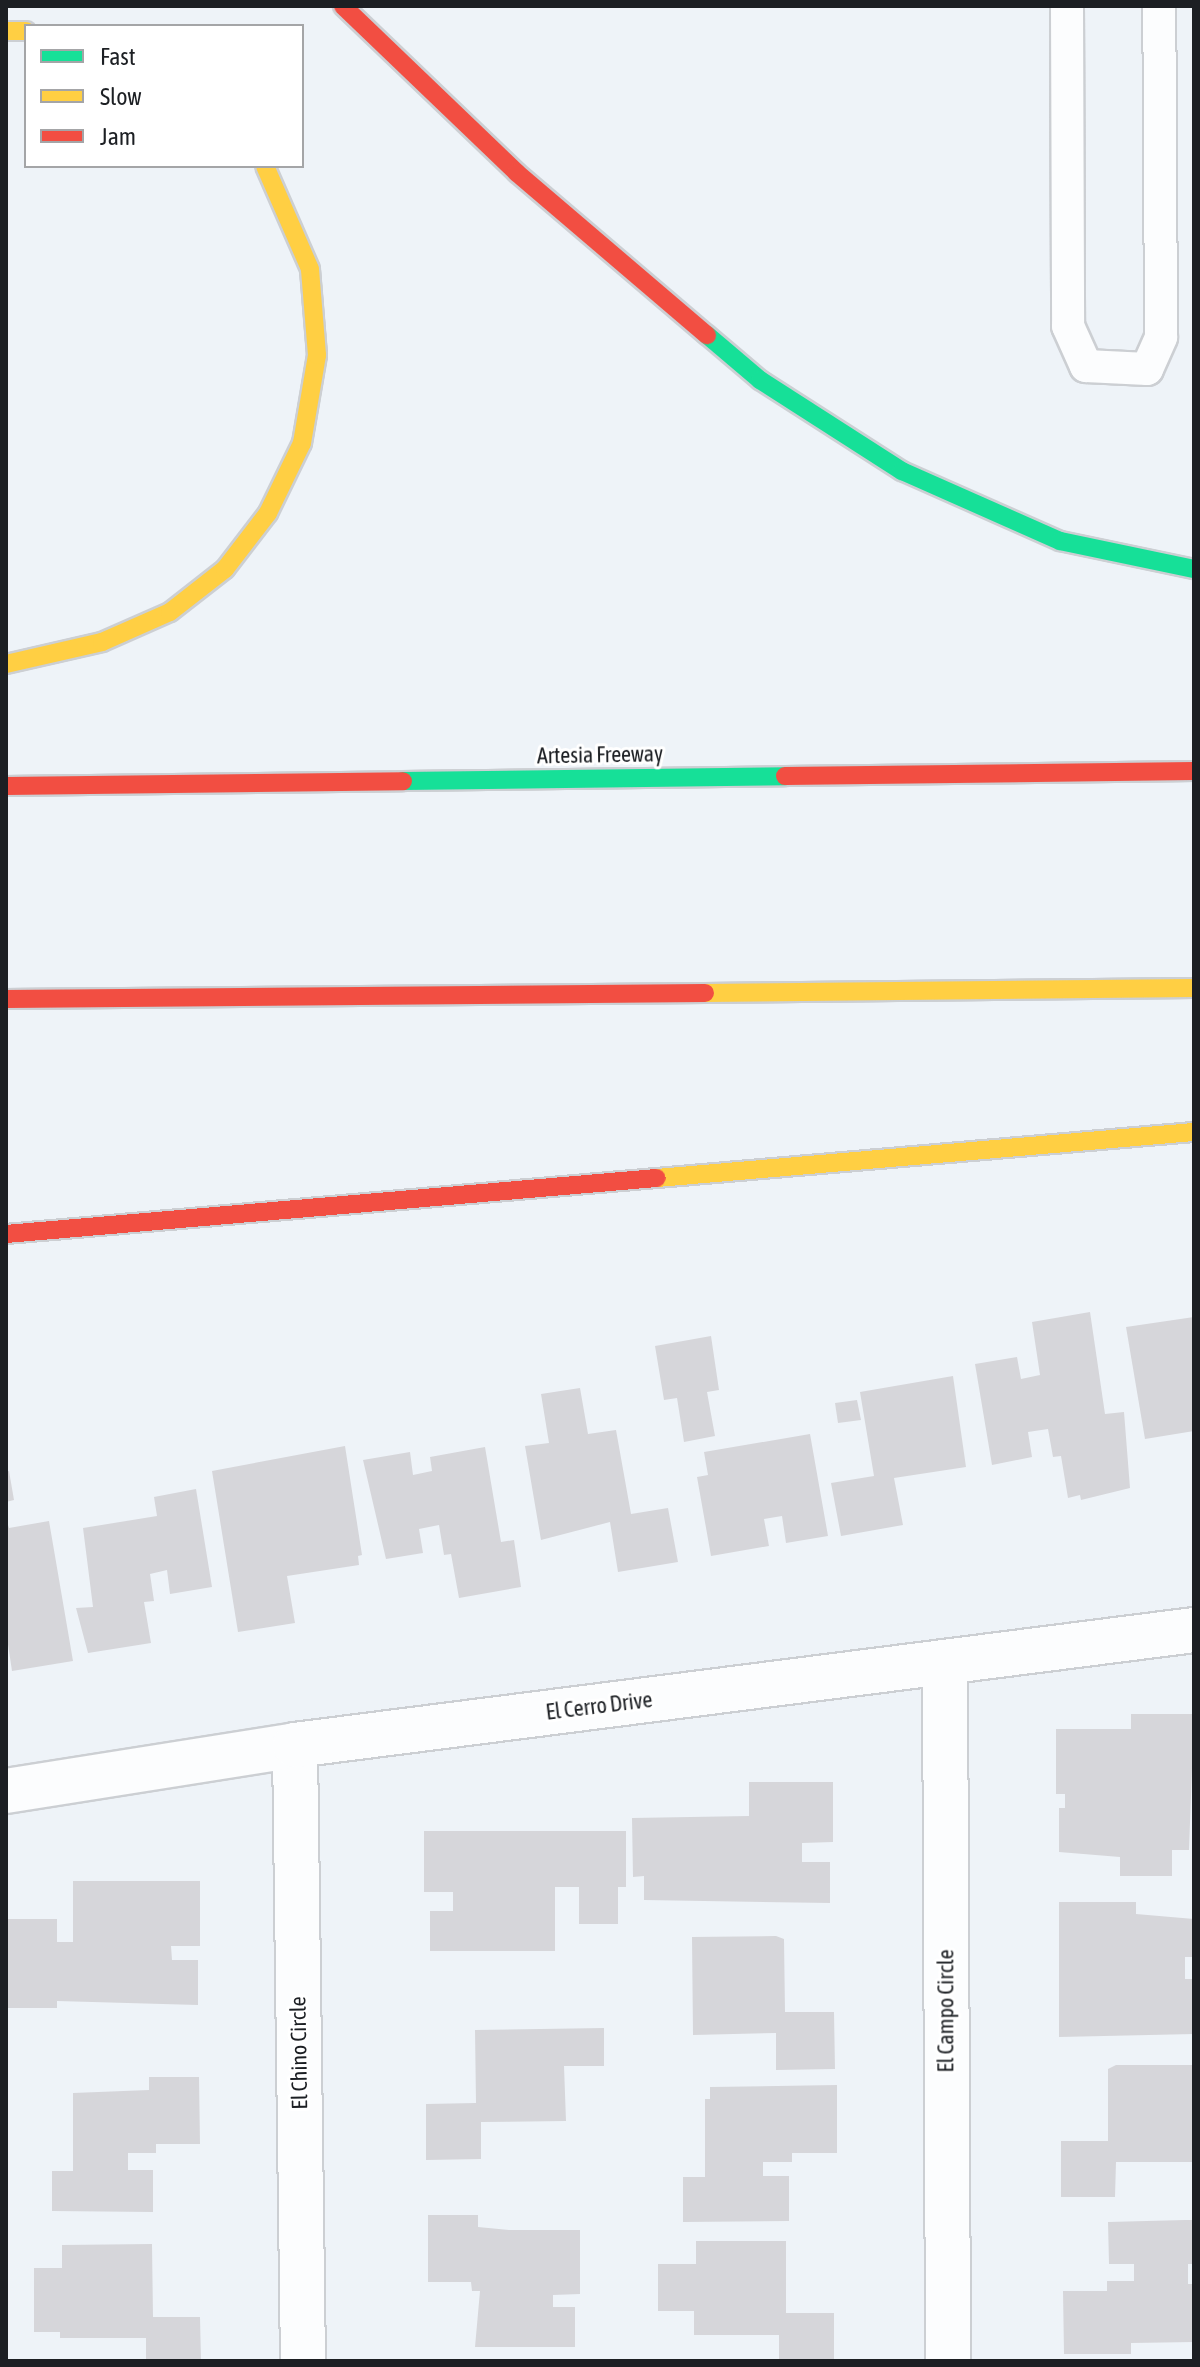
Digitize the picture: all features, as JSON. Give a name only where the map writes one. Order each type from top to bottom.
[{"type":"highway","points":[[343,6],[517,173],[760,380],[902,471],[1060,541],[1194,569]]},
{"type":"highway","points":[[6,664],[102,642],[170,612],[225,569],[268,513],[302,443],[317,355],[310,269],[284,200],[266,168]]},
{"type":"highway","name":"Artesia Freeway","points":[[6,786],[1194,771]]},
{"type":"highway","points":[[6,999],[1194,988]]},
{"type":"highway","points":[[6,1234],[1194,1132]]},
{"type":"street","name":"El Cerro Drive","points":[[6,1791],[295,1745],[1194,1630]]},
{"type":"street","name":"El Campo Circle","points":[[945,1662],[948,2361]]},
{"type":"street","name":"El Chino Circle","points":[[295,1745],[303,2361]]},
{"type":"lane","points":[[1067,6],[1068,326],[1086,366],[1147,369],[1161,337],[1159,6]]},
{"type":"building","points":[[1090,1312],[1105,1414],[1124,1412],[1130,1488],[1081,1500],[1080,1495],[1068,1498],[1061,1456],[1053,1457],[1048,1429],[1028,1432],[1032,1457],[992,1465],[975,1364],[1017,1357],[1021,1379],[1040,1375],[1032,1322]]},
{"type":"building","points":[[1194,1317],[1194,1431],[1145,1439],[1126,1327]]},
{"type":"building","points":[[711,1336],[719,1390],[707,1392],[715,1436],[684,1442],[677,1398],[664,1400],[655,1346]]},
{"type":"building","points":[[953,1376],[966,1467],[894,1478],[903,1525],[841,1536],[831,1483],[874,1476],[860,1392]]},
{"type":"building","points":[[580,1388],[588,1434],[616,1430],[631,1514],[668,1508],[678,1562],[618,1572],[610,1522],[541,1540],[525,1446],[549,1443],[541,1394]]},
{"type":"building","points":[[857,1400],[861,1420],[838,1423],[835,1403]]},
{"type":"building","points":[[810,1434],[828,1536],[786,1543],[782,1516],[764,1519],[769,1546],[711,1556],[697,1477],[708,1475],[704,1452]]},
{"type":"building","points":[[345,1446],[362,1555],[358,1556],[359,1565],[287,1576],[295,1623],[238,1632],[212,1471]]},
{"type":"building","points":[[485,1447],[501,1542],[514,1540],[521,1587],[459,1598],[451,1554],[444,1555],[439,1525],[419,1529],[423,1553],[386,1559],[363,1460],[410,1452],[413,1475],[432,1471],[430,1457]]},
{"type":"building","points":[[9,1471],[14,1500],[6,1502],[6,1472]]},
{"type":"building","points":[[196,1489],[212,1587],[170,1594],[167,1570],[150,1574],[154,1601],[144,1602],[151,1643],[88,1653],[76,1608],[93,1607],[83,1528],[157,1516],[154,1497]]},
{"type":"building","points":[[6,1519],[9,1528],[49,1521],[73,1661],[12,1671],[6,1631]]},
{"type":"building","points":[[1131,1714],[1194,1714],[1189,1850],[1172,1850],[1172,1876],[1120,1876],[1120,1857],[1059,1852],[1059,1808],[1065,1808],[1065,1794],[1056,1794],[1056,1729],[1131,1729]]},
{"type":"building","points":[[749,1782],[833,1782],[833,1842],[802,1843],[802,1862],[830,1862],[830,1903],[644,1900],[644,1876],[633,1877],[632,1818],[749,1816]]},
{"type":"building","points":[[424,1831],[626,1831],[626,1887],[618,1887],[618,1924],[579,1924],[579,1887],[555,1887],[555,1951],[430,1951],[430,1911],[453,1911],[453,1892],[424,1892]]},
{"type":"building","points":[[73,1881],[200,1881],[200,1946],[171,1946],[172,1960],[198,1960],[198,2005],[57,2001],[57,2008],[6,2008],[6,1919],[57,1919],[57,1942],[73,1942]]},
{"type":"building","points":[[1059,1902],[1136,1902],[1136,1914],[1194,1919],[1194,1957],[1185,1957],[1185,1979],[1194,1979],[1194,2034],[1059,2037]]},
{"type":"building","points":[[776,1936],[784,1939],[785,2012],[834,2012],[835,2069],[776,2070],[776,2033],[693,2035],[692,1937]]},
{"type":"building","points":[[604,2028],[604,2066],[564,2066],[566,2121],[481,2122],[481,2159],[426,2160],[426,2104],[476,2103],[475,2030]]},
{"type":"building","points":[[1116,2065],[1194,2065],[1194,2162],[1116,2162],[1115,2197],[1061,2197],[1061,2141],[1108,2141],[1108,2069]]},
{"type":"building","points":[[149,2077],[199,2077],[200,2144],[156,2144],[156,2153],[128,2153],[128,2170],[153,2170],[153,2212],[52,2211],[52,2171],[73,2171],[73,2093],[149,2090]]},
{"type":"building","points":[[837,2085],[837,2153],[792,2153],[792,2162],[763,2162],[763,2176],[789,2176],[789,2221],[683,2222],[683,2177],[705,2177],[705,2099],[710,2099],[710,2087]]},
{"type":"building","points":[[428,2215],[478,2215],[478,2227],[580,2230],[580,2294],[553,2295],[553,2307],[575,2307],[575,2347],[475,2347],[480,2291],[472,2291],[471,2282],[428,2282]]},
{"type":"building","points":[[1194,2220],[1194,2264],[1188,2264],[1188,2284],[1194,2284],[1194,2342],[1131,2343],[1131,2354],[1064,2354],[1063,2291],[1107,2291],[1107,2281],[1134,2281],[1134,2264],[1109,2264],[1108,2222]]},
{"type":"building","points":[[696,2241],[786,2241],[786,2313],[834,2313],[834,2361],[779,2361],[779,2335],[694,2335],[694,2311],[658,2311],[658,2264],[696,2264]]},
{"type":"building","points":[[152,2244],[153,2317],[200,2317],[201,2361],[146,2361],[146,2338],[60,2338],[60,2332],[34,2332],[34,2268],[62,2268],[62,2245]]},
{"type":"traffic: fast","points":[[707,335],[760,380],[902,471],[1060,541],[1194,569]]},
{"type":"traffic: fast","points":[[403,781],[785,776]]},
{"type":"traffic: slow","points":[[6,31],[24,31]]},
{"type":"traffic: slow","points":[[6,664],[102,642],[170,612],[225,569],[268,513],[302,443],[317,355],[310,269],[266,168]]},
{"type":"traffic: slow","points":[[705,993],[1194,988]]},
{"type":"traffic: slow","points":[[657,1178],[1194,1132]]},
{"type":"traffic: jam","points":[[343,6],[517,173],[707,335]]},
{"type":"traffic: jam","points":[[785,776],[1194,771]]},
{"type":"traffic: jam","points":[[6,786],[403,781]]},
{"type":"traffic: jam","points":[[6,999],[705,993]]},
{"type":"traffic: jam","points":[[6,1234],[657,1178]]}]
